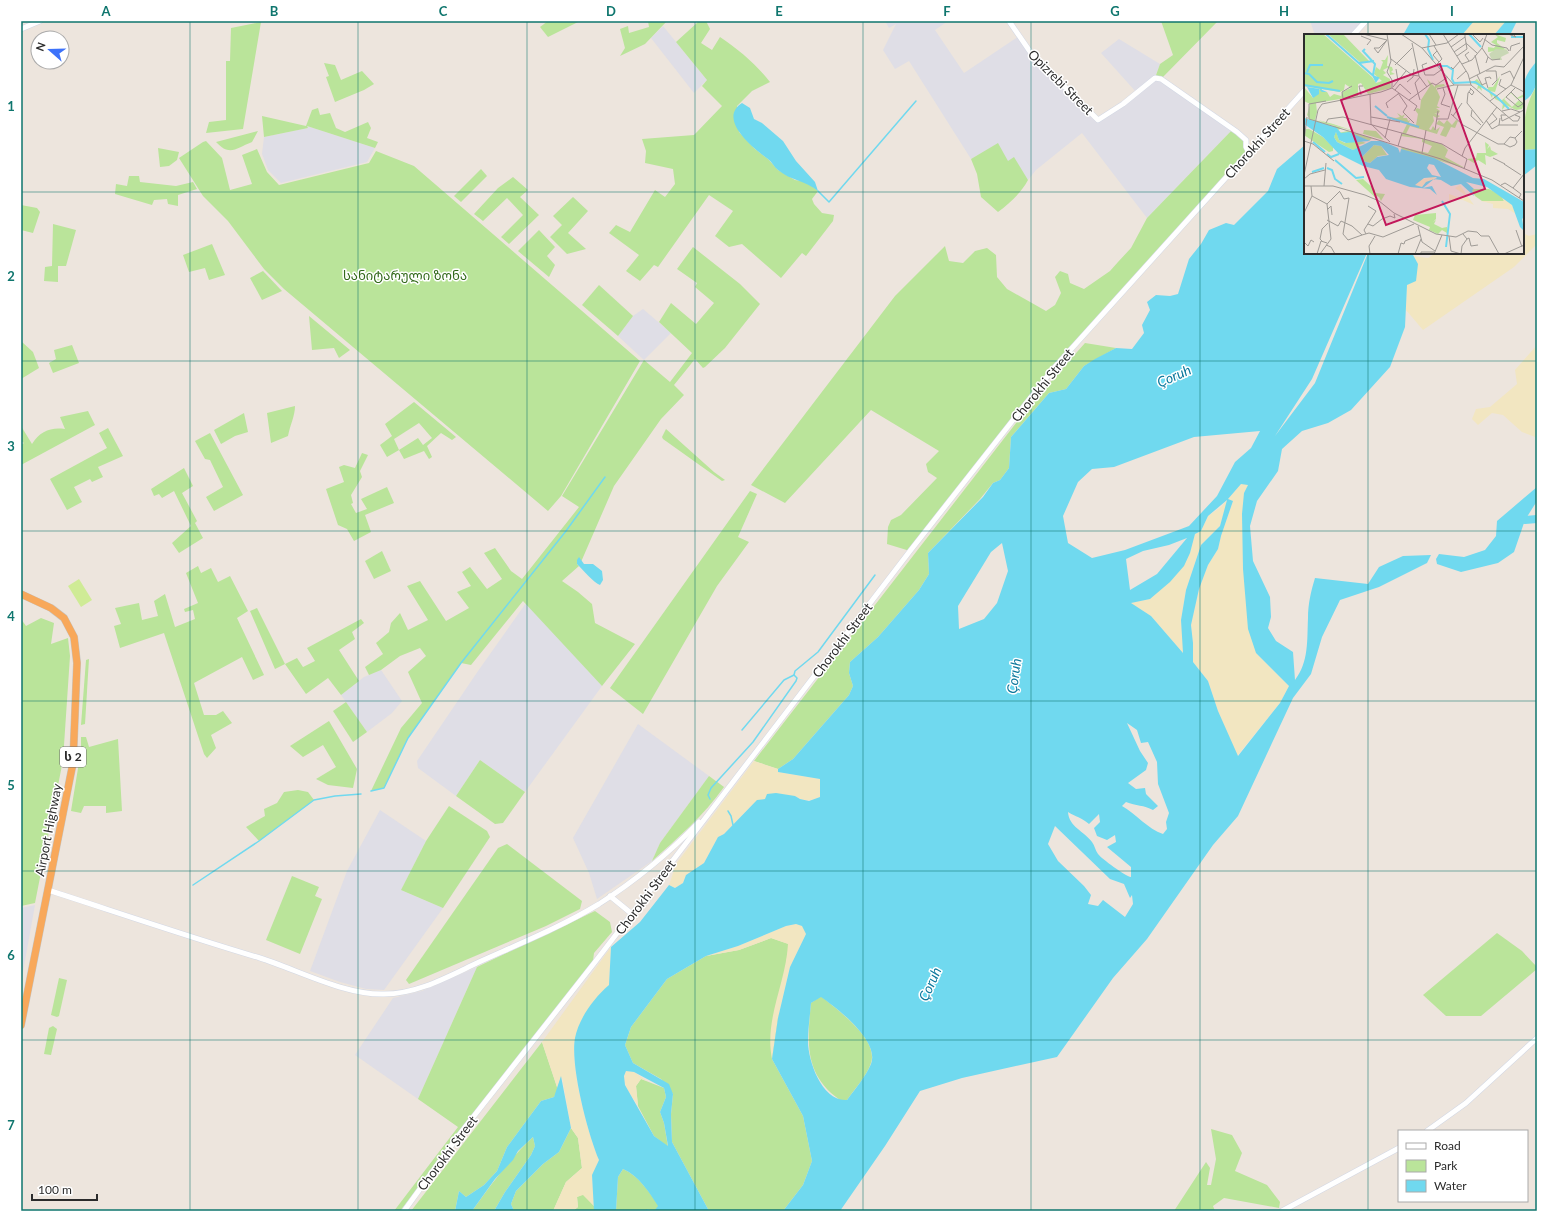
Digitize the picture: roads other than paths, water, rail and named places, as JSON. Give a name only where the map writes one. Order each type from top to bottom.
[{"type":"highway","name":"Airport Highway","points":[[21,594],[38,600],[59,614],[67,623],[75,643],[77,663],[73,763],[21,1025]]},
{"type":"street","points":[[21,29],[40,21]]},
{"type":"street","name":"Opizrebi Street","points":[[1009,21],[1031,53],[1098,120],[1123,104],[1155,78],[1161,79],[1237,132],[1246,140],[1246,147],[1250,153]]},
{"type":"street","points":[[1354,34],[1366,21]]},
{"type":"street","name":"Chorokhi Street","points":[[404,1211],[459,1135],[632,914],[905,558],[1054,368],[1250,153],[1304,91]]},
{"type":"street","points":[[48,890],[260,958],[338,986],[365,992],[385,994],[413,990],[444,978],[552,929],[610,896],[654,864],[684,837],[716,804]]},
{"type":"street","points":[[610,896],[632,914]]},
{"type":"street","points":[[1428,1130],[1466,1103],[1537,1038]]},
{"type":"street","points":[[1282,1211],[1398,1149]]},
{"type":"water","points":[[1411,21],[1474,21],[1463,34],[1404,34]]},
{"type":"water","points":[[1506,21],[1517,21],[1510,34],[1495,34]]},
{"type":"water","points":[[1537,61],[1536,84],[1532,94],[1524,101],[1524,84],[1529,71]]},
{"type":"water","points":[[742,103],[750,108],[754,119],[762,123],[783,141],[796,161],[815,182],[818,191],[813,187],[783,174],[740,133],[735,125],[733,117],[735,110]]},
{"type":"water","name":"Çoruh","points":[[1304,146],[1304,254],[1367,254],[1312,379],[1275,436],[1315,383],[1368,254],[1413,254],[1418,264],[1416,281],[1407,285],[1405,327],[1390,367],[1351,410],[1328,423],[1302,431],[1282,449],[1278,471],[1257,501],[1250,526],[1253,561],[1270,597],[1271,617],[1268,628],[1276,641],[1293,652],[1295,680],[1300,673],[1305,658],[1309,603],[1315,578],[1368,584],[1379,567],[1403,556],[1431,555],[1427,563],[1379,587],[1340,600],[1322,637],[1311,674],[1293,698],[1238,816],[1213,845],[1147,939],[1113,978],[1057,1057],[962,1078],[920,1091],[885,1146],[840,1211],[783,1211],[803,1185],[812,1161],[803,1116],[772,1059],[778,1018],[790,967],[806,934],[802,926],[796,924],[786,926],[738,946],[706,956],[667,979],[631,1027],[625,1045],[633,1063],[669,1084],[673,1094],[671,1114],[672,1142],[709,1211],[654,1211],[658,1206],[647,1190],[639,1180],[623,1169],[618,1177],[616,1211],[594,1211],[592,1175],[599,1160],[581,1100],[577,1082],[574,1050],[575,1038],[580,1023],[593,1002],[609,985],[611,947],[640,922],[669,885],[675,888],[683,883],[686,875],[704,863],[718,837],[724,834],[757,800],[765,799],[767,794],[776,793],[795,796],[809,801],[820,797],[820,779],[778,772],[778,769],[793,759],[849,695],[853,686],[849,673],[850,662],[878,637],[919,590],[929,574],[928,553],[983,497],[993,483],[1000,480],[1009,468],[1011,437],[1049,393],[1066,389],[1084,366],[1116,348],[1132,349],[1144,333],[1142,325],[1150,310],[1147,302],[1156,295],[1170,296],[1178,294],[1189,259],[1201,244],[1209,230],[1226,223],[1234,225],[1268,191],[1277,169]],"holes":[[[1260,431],[1251,448],[1235,462],[1217,496],[1189,526],[1125,550],[1092,558],[1068,543],[1063,516],[1078,482],[1092,469],[1114,467],[1194,437]],[[1241,484],[1248,485],[1244,493],[1242,514],[1243,569],[1248,629],[1256,653],[1289,686],[1280,703],[1238,756],[1218,711],[1208,681],[1193,662],[1191,625],[1199,589],[1208,565],[1218,549],[1233,501],[1228,499]],[[1227,500],[1220,526],[1201,545],[1186,590],[1181,620],[1183,653],[1151,616],[1131,603],[1150,599],[1170,582],[1184,566],[1190,553],[1195,534],[1201,531],[1208,516]],[[1187,538],[1157,574],[1130,590],[1126,559],[1143,551],[1169,545]],[[1002,543],[1008,571],[997,603],[984,619],[959,629],[958,606],[991,552]],[[1127,723],[1137,730],[1141,743],[1148,742],[1157,762],[1158,784],[1169,813],[1166,822],[1167,829],[1163,834],[1152,829],[1122,806],[1126,802],[1153,810],[1158,806],[1146,794],[1145,788],[1136,789],[1128,783],[1146,770],[1148,763],[1140,751]],[[1068,812],[1089,824],[1099,814],[1100,822],[1094,828],[1097,836],[1107,840],[1115,835],[1116,842],[1107,847],[1131,867],[1131,877],[1119,871],[1100,856],[1089,838],[1074,825]],[[1055,826],[1110,879],[1124,884],[1130,898],[1132,895],[1133,904],[1125,917],[1103,900],[1098,906],[1088,904],[1091,895],[1084,886],[1058,861],[1048,844]],[[821,997],[846,1017],[855,1026],[869,1045],[872,1055],[871,1064],[847,1100],[838,1099],[830,1094],[818,1079],[814,1069],[808,1041],[811,1003]],[[626,1071],[634,1072],[664,1088],[666,1097],[660,1112],[664,1123],[668,1146],[654,1136],[625,1085],[624,1076]]]},
{"type":"water","points":[[1537,149],[1537,165],[1524,175],[1524,150]]},
{"type":"water","points":[[1537,487],[1537,501],[1525,520],[1514,552],[1498,563],[1461,572],[1437,564],[1436,559],[1439,554],[1464,557],[1485,550],[1496,536],[1497,521]]},
{"type":"water","points":[[579,557],[584,564],[593,564],[602,571],[603,580],[600,585],[577,564]]},
{"type":"water","points":[[561,1076],[571,1128],[559,1152],[543,1164],[516,1191],[511,1204],[514,1211],[494,1211],[505,1192],[531,1155],[535,1146],[533,1137],[518,1151],[513,1160],[495,1179],[472,1211],[455,1211],[459,1191],[466,1197],[484,1185],[497,1171],[507,1147],[541,1101],[554,1097]]},
{"type":"waterway","points":[[818,191],[829,202],[916,101]]},
{"type":"waterway","points":[[371,791],[384,788],[408,738],[461,663],[566,531],[605,477]]},
{"type":"waterway","points":[[1525,520],[1537,519]]},
{"type":"waterway","points":[[794,675],[795,671],[818,652],[875,575]]},
{"type":"waterway","points":[[710,799],[708,795],[711,788],[753,742],[797,678],[794,675],[784,680],[742,730]]},
{"type":"waterway","points":[[193,885],[259,841],[314,800],[335,796],[361,794]]},
{"type":"waterway","points":[[728,811],[733,825]]},
{"type":"park label","name":"სანიტარული ზონა","points":[[405,275]]}]
